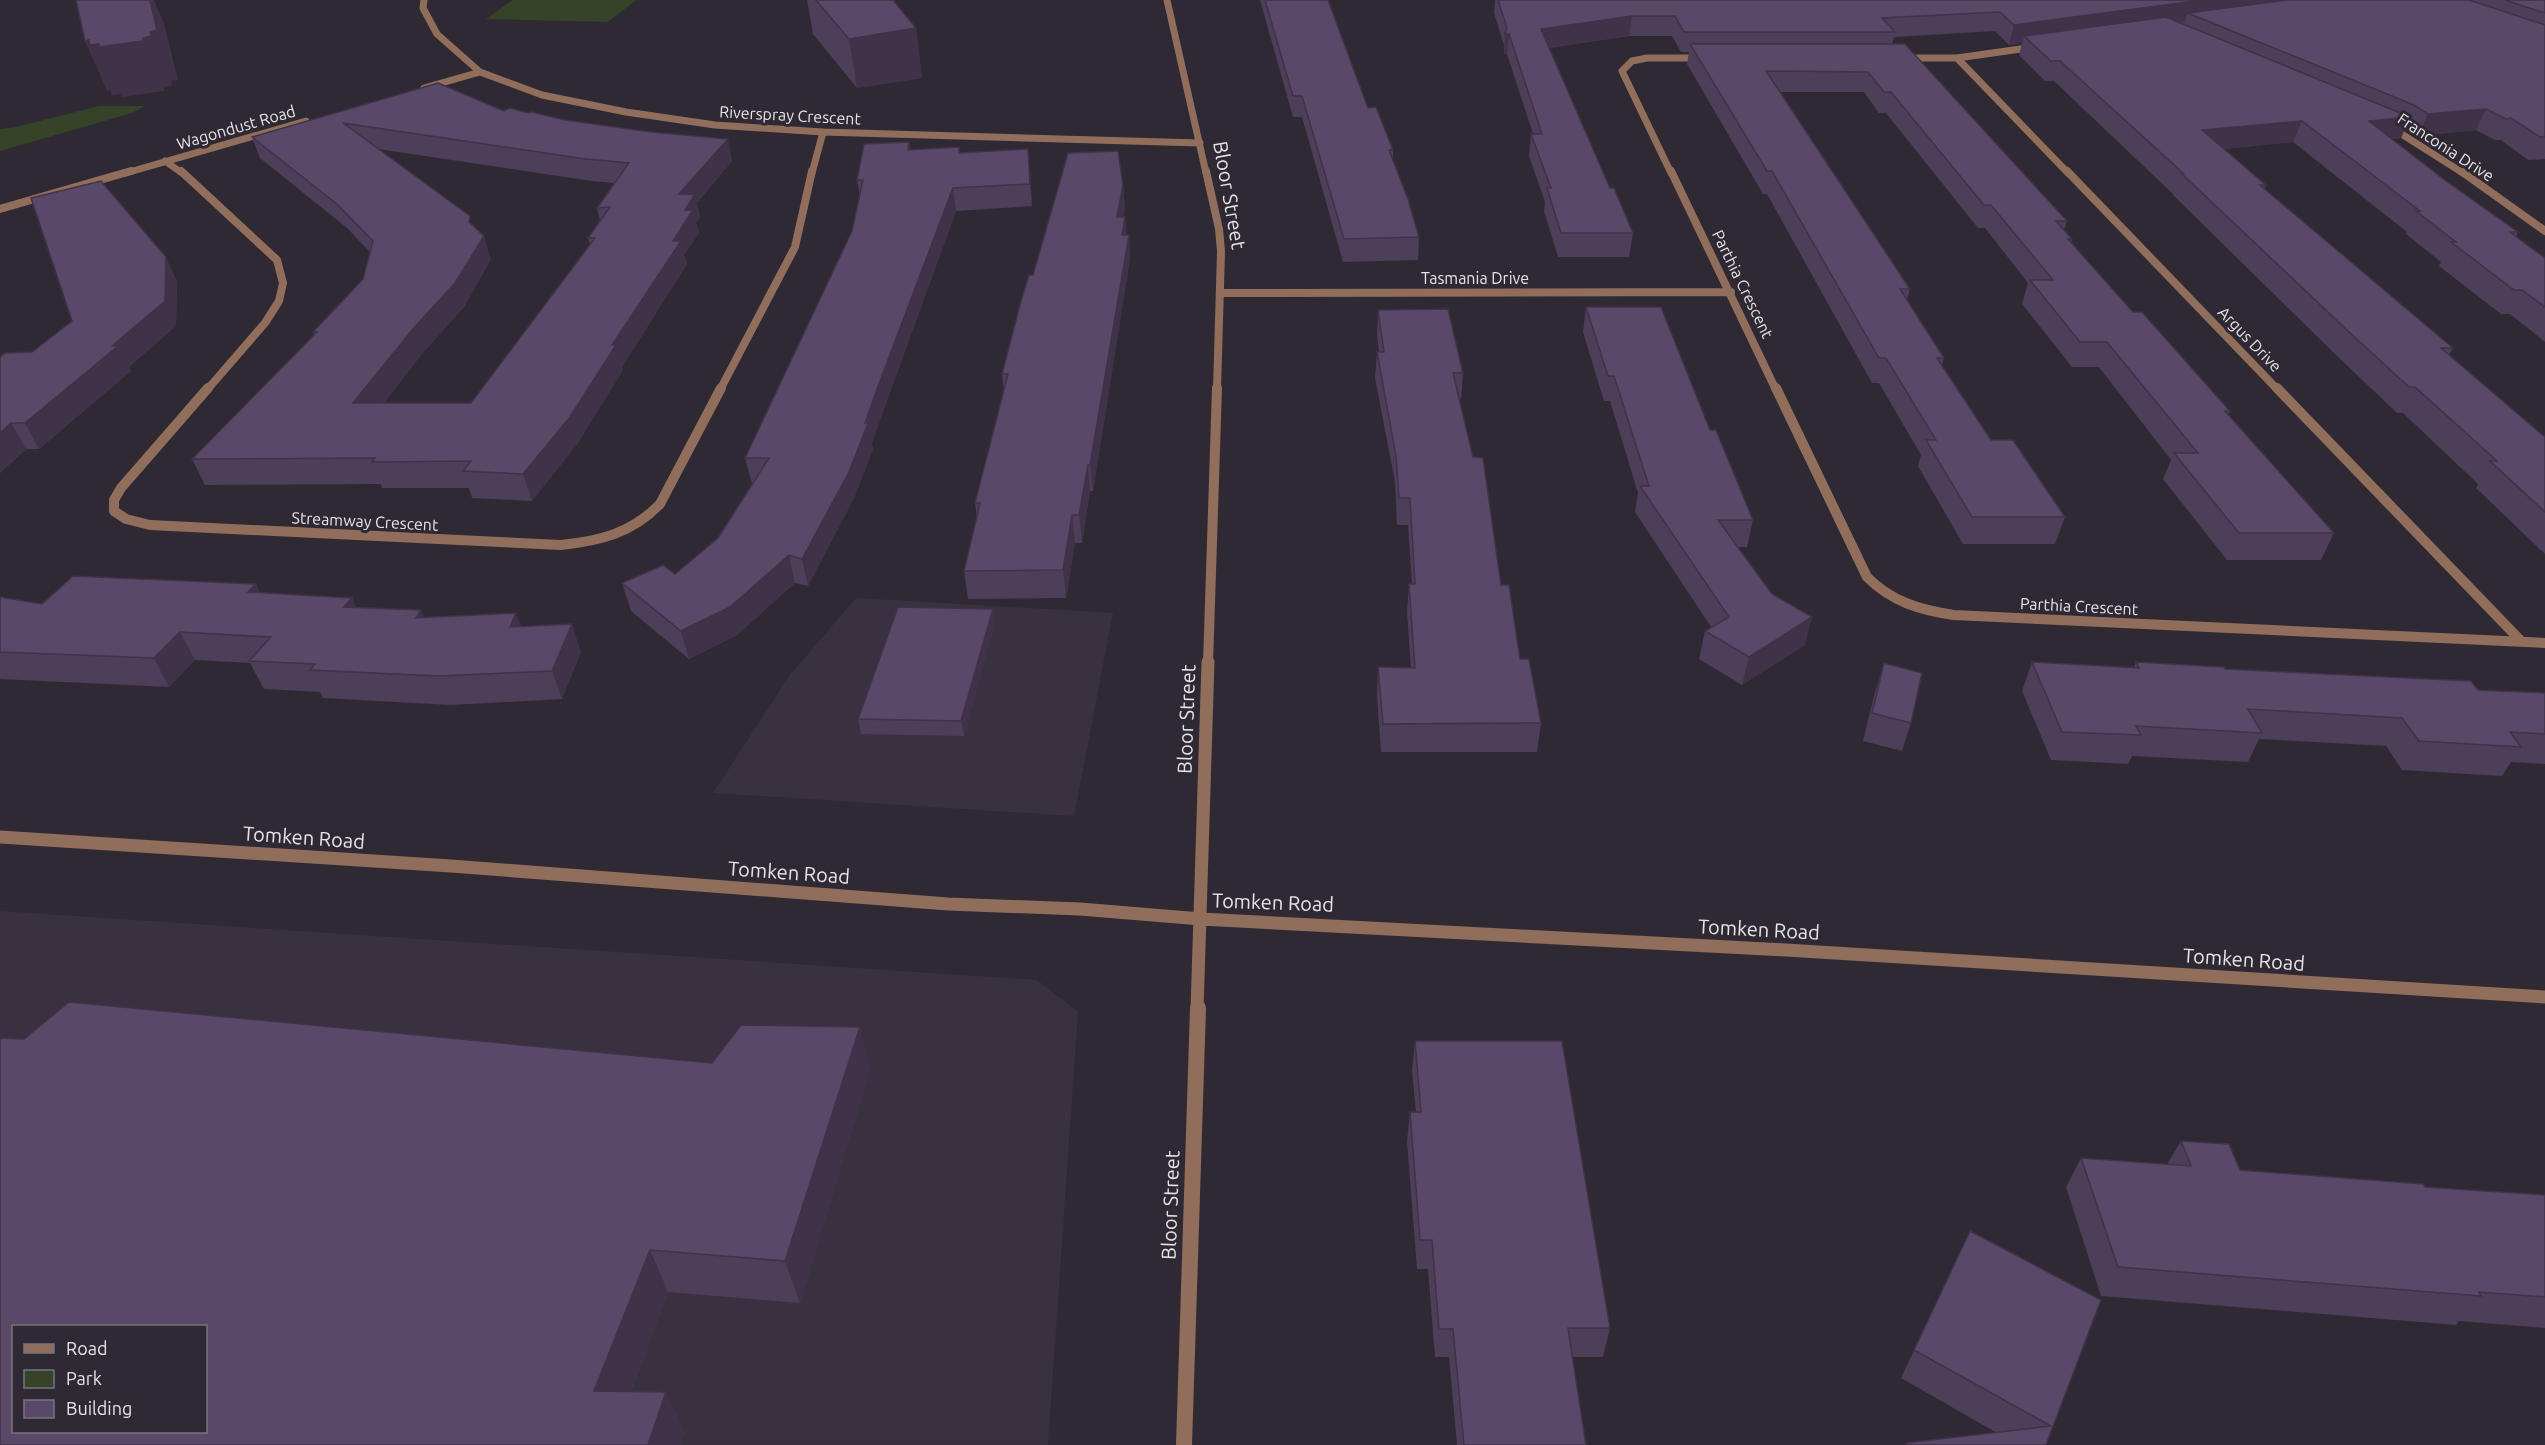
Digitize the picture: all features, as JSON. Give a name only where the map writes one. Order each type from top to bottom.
[{"type":"street","name":"Riverspray Crescent","points":[[423,0],[423,8],[437,34],[480,72],[542,95],[626,112],[715,125],[823,132],[1200,143]]},
{"type":"street","name":"Bloor Street","points":[[1167,0],[1219,229],[1221,251],[1184,1445]]},
{"type":"street","points":[[1897,58],[1957,58],[2046,46]]},
{"type":"street","name":"Parthia Crescent","points":[[1718,58],[1647,58],[1632,62],[1622,71],[1867,577],[1879,591],[1898,602],[1926,611],[1954,615],[2545,643]]},
{"type":"street","name":"Argus Drive","points":[[1957,58],[2521,641]]},
{"type":"street","points":[[414,91],[480,72]]},
{"type":"street","name":"Wagondust Road","points":[[0,209],[312,120]]},
{"type":"street","name":"Franconia Drive","points":[[2384,124],[2402,132],[2441,157],[2545,231]]},
{"type":"street","name":"Streamway Crescent","points":[[165,161],[177,168],[246,229],[277,260],[283,283],[279,301],[265,323],[121,488],[114,500],[114,511],[126,519],[150,525],[561,545],[598,542],[628,530],[648,518],[660,504],[795,247],[803,204],[823,132]]},
{"type":"street","name":"Tasmania Drive","points":[[1220,293],[1731,292]]},
{"type":"street","name":"Tomken Road","points":[[0,837],[451,866],[948,904],[1080,909],[1201,919],[1774,949],[2545,997]]},
{"type":"shaded area","points":[[856,598],[1113,613],[1074,816],[713,793],[790,675]]},
{"type":"shaded area","points":[[0,911],[1037,980],[1078,1012],[1048,1445],[0,1445]]},
{"type":"green space","points":[[513,0],[636,0],[608,22],[486,19]]},
{"type":"green space","points":[[99,106],[145,106],[132,113],[0,151],[0,129]]},
{"type":"building","points":[[76,0],[150,0],[157,30],[150,32],[151,36],[143,38],[143,41],[99,47],[99,44],[90,45],[89,40],[85,41]]},
{"type":"building","points":[[816,0],[893,0],[916,28],[849,39]]},
{"type":"building","points":[[1265,0],[1328,0],[1368,108],[1376,107],[1393,150],[1389,150],[1408,199],[1419,237],[1344,239],[1302,96],[1293,96]]},
{"type":"building","points":[[1498,0],[2203,0],[2014,25],[2000,12],[1882,18],[1895,32],[1684,32],[1675,16],[1632,16],[1541,29],[1610,188],[1614,188],[1633,233],[1561,233],[1547,188],[1551,188],[1531,134],[1542,134],[1509,34],[1505,34],[1507,28]]},
{"type":"building","points":[[2286,0],[2469,0],[2545,25],[2545,137],[2540,137],[2511,118],[2506,119],[2486,109],[2428,114],[2414,105],[2188,13]]},
{"type":"building","points":[[2505,0],[2545,0],[2545,13]]},
{"type":"building","points":[[2166,17],[2410,117],[2369,121],[2446,181],[2518,232],[2510,232],[2545,258],[2545,307],[2522,290],[2514,290],[2451,242],[2456,242],[2416,211],[2420,211],[2302,121],[2202,130],[2266,185],[2260,185],[2453,348],[2441,348],[2545,437],[2545,512],[2490,461],[2497,461],[2415,387],[2409,387],[2181,173],[2183,173],[2060,61],[2051,61],[2024,36]]},
{"type":"building","points":[[1690,44],[1905,44],[2067,221],[2056,221],[2072,239],[2068,239],[2133,312],[2142,312],[2230,411],[2225,411],[2334,533],[2239,533],[2174,453],[2198,453],[2107,342],[2080,342],[2030,280],[2053,280],[1991,205],[1984,205],[1891,92],[1884,92],[1868,72],[1766,71],[1910,289],[1900,289],[1944,358],[1937,358],[1991,440],[2013,440],[2065,517],[1972,517],[1926,440],[1936,440],[1886,358],[1879,358],[1772,171],[1767,171]]},
{"type":"building","points":[[438,83],[504,111],[510,108],[565,120],[651,132],[728,139],[679,194],[695,194],[685,210],[693,210],[673,241],[681,241],[612,345],[616,345],[570,417],[523,474],[463,471],[471,461],[372,462],[375,458],[192,459],[317,332],[313,332],[363,279],[373,241],[338,205],[252,137]],"holes":[[[343,123],[586,159],[629,163],[597,208],[610,207],[588,238],[595,238],[471,403],[353,403],[412,330],[455,283],[484,236],[469,222],[470,216]]]},
{"type":"building","points":[[909,142],[908,150],[959,147],[959,153],[1028,149],[1030,184],[953,188],[880,381],[865,423],[868,423],[849,472],[802,559],[789,555],[730,607],[681,631],[622,583],[663,565],[675,574],[718,538],[769,458],[745,458],[852,231],[863,180],[857,180],[864,144]]},
{"type":"building","points":[[1118,151],[1123,185],[1117,217],[1125,217],[1122,235],[1129,235],[1090,465],[1088,465],[1079,515],[1072,515],[1063,570],[964,571],[980,503],[975,503],[1008,374],[1002,374],[1021,301],[1029,275],[1033,275],[1068,153]]},
{"type":"building","points":[[101,181],[166,257],[165,301],[112,346],[118,346],[25,423],[11,423],[0,433],[0,357],[5,353],[32,352],[72,321],[31,198]]},
{"type":"building","points":[[1586,307],[1661,307],[1710,430],[1716,430],[1753,520],[1718,520],[1772,594],[1812,617],[1749,657],[1705,631],[1729,617],[1640,486],[1649,486],[1614,376],[1608,376]]},
{"type":"building","points":[[1448,309],[1463,373],[1453,373],[1473,457],[1483,458],[1501,585],[1509,585],[1520,659],[1529,659],[1541,723],[1383,724],[1378,667],[1415,668],[1409,584],[1415,584],[1410,498],[1399,498],[1396,456],[1377,352],[1384,352],[1378,310]]},
{"type":"building","points":[[73,576],[256,584],[248,592],[352,598],[344,607],[421,610],[416,618],[516,613],[510,627],[572,624],[552,671],[439,676],[310,670],[315,664],[249,661],[271,637],[180,632],[154,658],[0,652],[0,597],[42,604]]},
{"type":"building","points":[[898,607],[993,609],[961,721],[858,719]]},
{"type":"building","points":[[2032,662],[2139,668],[2136,662],[2224,667],[2225,669],[2471,681],[2478,690],[2545,693],[2545,734],[2510,732],[2521,747],[2419,741],[2402,718],[2248,709],[2262,733],[2136,726],[2141,735],[2062,732]]},
{"type":"building","points":[[1884,663],[1922,673],[1911,723],[1872,713]]},
{"type":"building","points":[[69,1002],[712,1063],[741,1025],[860,1027],[785,1261],[650,1250],[594,1391],[666,1392],[648,1445],[0,1445],[0,1038],[24,1039]]},
{"type":"building","points":[[1415,1041],[1562,1041],[1610,1328],[1568,1328],[1586,1445],[1464,1445],[1453,1329],[1439,1329],[1432,1240],[1420,1240],[1410,1112],[1421,1112]]},
{"type":"building","points":[[2181,1141],[2229,1144],[2240,1170],[2423,1184],[2425,1187],[2545,1195],[2545,1297],[2479,1292],[2481,1296],[2118,1267],[2081,1158],[2191,1166]]},
{"type":"building","points":[[1970,1231],[2101,1300],[2046,1445],[1906,1445],[1906,1443],[2051,1426],[1914,1350]]}]
